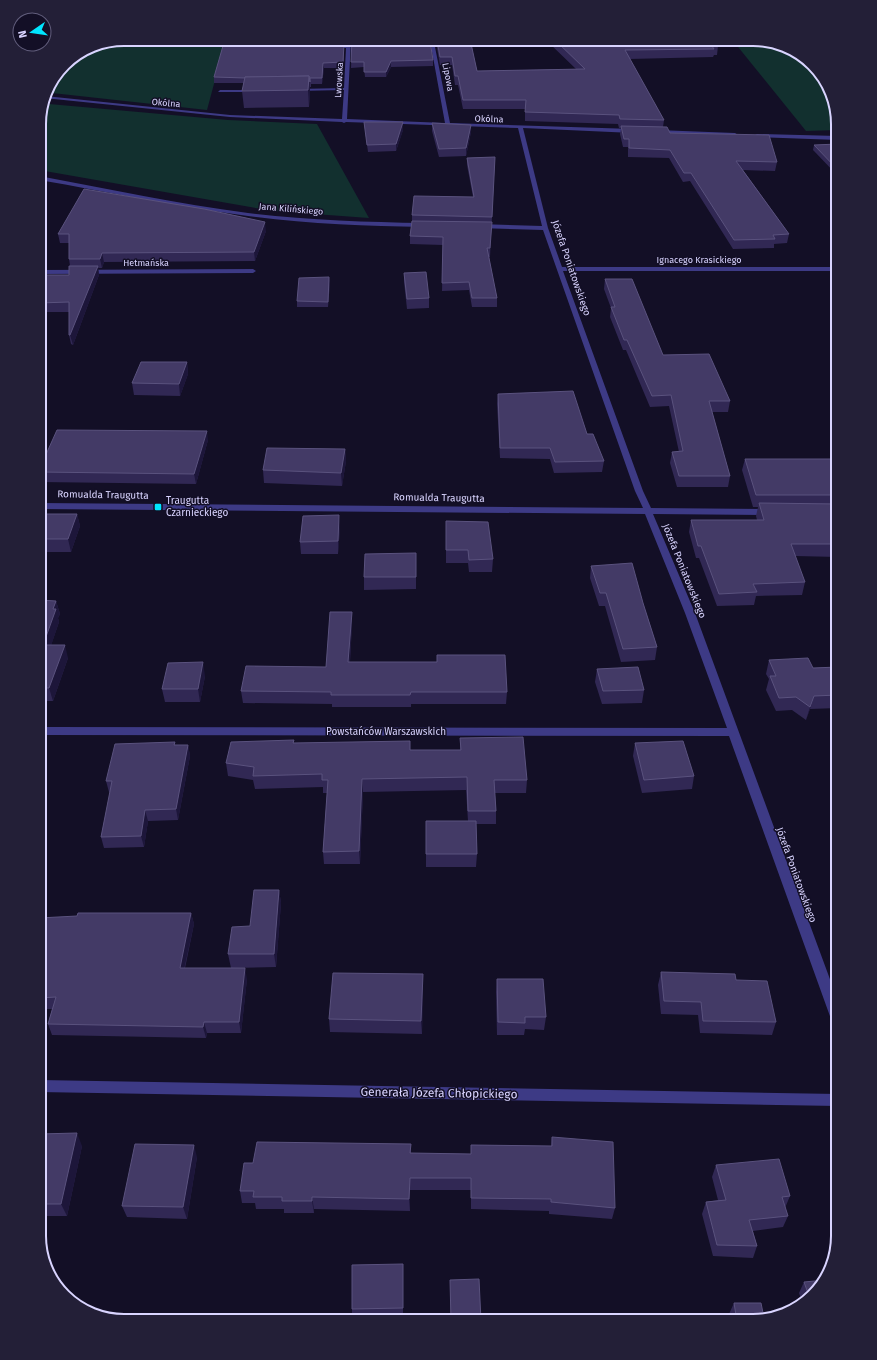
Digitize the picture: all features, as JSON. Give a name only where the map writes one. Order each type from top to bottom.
[{"type":"street","name":"Lipowa","points":[[434,46],[433,47],[448,125]]},
{"type":"street","points":[[325,47],[348,47]]},
{"type":"street","name":"Lwowska","points":[[344,122],[347,89],[348,47]]},
{"type":"street","points":[[291,90],[347,89]]},
{"type":"street","points":[[220,91],[260,91]]},
{"type":"street","name":"Okólna","points":[[51,98],[230,116],[344,122],[642,132]]},
{"type":"street","name":"Józefa Poniatowskiego","points":[[520,128],[545,228],[648,511],[690,613],[732,732],[831,1000]]},
{"type":"street","points":[[650,132],[743,135]]},
{"type":"street","points":[[751,135],[831,138]]},
{"type":"street","name":"Jana Kilińskiego","points":[[46,179],[241,214],[323,221],[430,225]]},
{"type":"street","points":[[469,226],[545,228]]},
{"type":"street","name":"Ignacego Krasickiego","points":[[561,269],[831,269]]},
{"type":"street","name":"Hetmańska","points":[[46,272],[253,271]]},
{"type":"street","name":"Romualda Traugutta","points":[[46,506],[776,512]]},
{"type":"street","name":"Powstańców Warszawskich","points":[[46,731],[732,732]]},
{"type":"street","name":"Generała Józefa Chłopickiego","points":[[46,1086],[831,1100]]},
{"type":"green space","points":[[119,46],[224,46],[207,110],[52,93],[59,81],[73,65],[94,52],[104,49]]},
{"type":"green space","points":[[737,46],[758,46],[778,50],[796,59],[812,73],[827,99],[831,119],[831,130],[806,131]]},
{"type":"green space","points":[[49,104],[228,120],[317,124],[369,218],[273,211],[46,171],[46,119]]},
{"type":"building","points":[[223,46],[344,46],[343,62],[323,63],[322,78],[310,78],[310,82],[309,76],[245,78],[214,77]]},
{"type":"building","points":[[352,46],[431,46],[433,60],[391,61],[386,72],[364,72],[364,62],[351,62]]},
{"type":"building","points":[[438,46],[472,46],[477,71],[585,69],[561,46],[712,46],[714,49],[625,50],[664,120],[620,119],[619,115],[525,112],[526,100],[463,100],[458,76],[455,76],[452,57],[440,57]]},
{"type":"building","points":[[309,76],[308,90],[242,91],[245,77]]},
{"type":"building","points":[[364,122],[403,122],[396,144],[367,145]]},
{"type":"building","points":[[432,123],[471,125],[466,148],[439,149]]},
{"type":"building","points":[[621,126],[667,127],[670,133],[769,135],[777,162],[736,161],[789,234],[773,235],[775,239],[734,240],[691,173],[684,173],[670,150],[629,148],[629,139],[624,139]]},
{"type":"building","points":[[831,144],[831,163],[814,145]]},
{"type":"building","points":[[495,157],[492,217],[412,215],[414,196],[474,197],[467,158]]},
{"type":"building","points":[[84,189],[204,209],[265,222],[254,252],[102,253],[100,259],[69,259],[69,234],[58,234]]},
{"type":"building","points":[[412,221],[492,222],[490,248],[487,248],[497,298],[472,298],[469,282],[442,283],[443,237],[410,236]]},
{"type":"building","points":[[69,266],[98,266],[70,335],[69,302],[46,303],[46,275],[69,275]]},
{"type":"building","points":[[426,272],[429,298],[407,299],[404,273]]},
{"type":"building","points":[[329,277],[328,302],[297,301],[299,278]]},
{"type":"building","points":[[605,279],[632,279],[663,355],[709,354],[730,401],[709,401],[730,476],[679,476],[672,452],[683,451],[671,395],[652,396],[627,340],[624,340],[611,307],[615,307]]},
{"type":"building","points":[[141,362],[187,362],[179,384],[132,383]]},
{"type":"building","points":[[573,391],[587,434],[593,434],[604,461],[555,462],[550,448],[500,448],[498,394]]},
{"type":"building","points":[[57,430],[207,431],[194,474],[46,472],[46,454]]},
{"type":"building","points":[[267,448],[345,449],[341,473],[263,470]]},
{"type":"building","points":[[745,459],[831,459],[831,495],[756,495]]},
{"type":"building","points":[[759,503],[831,504],[831,544],[791,544],[805,582],[753,584],[757,592],[719,594],[701,546],[698,546],[691,520],[764,520]]},
{"type":"building","points":[[46,514],[77,514],[68,539],[46,539]]},
{"type":"building","points":[[339,515],[338,541],[300,542],[303,516]]},
{"type":"building","points":[[446,521],[488,522],[493,559],[469,560],[468,550],[446,550]]},
{"type":"building","points":[[416,553],[416,577],[364,577],[365,554]]},
{"type":"building","points":[[632,563],[657,647],[623,649],[606,593],[600,593],[591,566]]},
{"type":"building","points":[[46,600],[56,601],[53,609],[56,609],[46,637]]},
{"type":"building","points":[[330,612],[352,612],[348,662],[437,662],[437,655],[505,655],[507,692],[411,692],[410,695],[331,695],[331,692],[241,691],[246,666],[326,667]]},
{"type":"building","points":[[46,645],[65,645],[49,688],[46,688]]},
{"type":"building","points":[[808,658],[813,668],[831,667],[831,695],[814,696],[810,707],[796,697],[779,698],[770,676],[776,676],[769,660]]},
{"type":"building","points":[[203,662],[198,689],[162,689],[168,663]]},
{"type":"building","points":[[638,667],[644,690],[603,691],[597,669]]},
{"type":"building","points":[[523,737],[527,780],[494,780],[496,811],[468,811],[467,777],[362,779],[359,851],[323,852],[328,780],[322,780],[322,774],[253,776],[254,767],[226,763],[231,742],[294,740],[293,743],[410,741],[410,750],[461,750],[460,738]]},
{"type":"building","points":[[683,741],[694,776],[644,780],[635,743]]},
{"type":"building","points":[[175,742],[174,745],[188,745],[176,809],[145,810],[141,836],[101,837],[112,781],[106,781],[115,744]]},
{"type":"building","points":[[426,821],[476,821],[477,854],[426,854]]},
{"type":"building","points":[[254,890],[279,890],[274,954],[228,954],[232,927],[250,926]]},
{"type":"building","points":[[78,913],[191,913],[180,968],[245,968],[239,1022],[204,1022],[203,1027],[48,1024],[56,997],[46,998],[46,918],[77,916]]},
{"type":"building","points":[[661,972],[735,974],[736,980],[767,981],[776,1022],[703,1021],[701,1002],[664,1001]]},
{"type":"building","points":[[333,973],[423,974],[421,1021],[329,1019]]},
{"type":"building","points":[[497,979],[543,979],[546,1017],[525,1017],[525,1023],[498,1022]]},
{"type":"building","points":[[77,1133],[61,1204],[46,1204],[46,1134]]},
{"type":"building","points":[[552,1137],[613,1142],[615,1208],[551,1202],[551,1199],[471,1198],[471,1178],[410,1178],[409,1199],[312,1197],[312,1201],[282,1201],[282,1197],[253,1197],[254,1191],[240,1191],[244,1163],[253,1163],[257,1142],[411,1144],[410,1153],[471,1154],[471,1145],[552,1146]]},
{"type":"building","points":[[135,1144],[194,1145],[183,1207],[122,1206]]},
{"type":"building","points":[[779,1159],[790,1196],[782,1197],[788,1216],[749,1220],[757,1246],[717,1245],[706,1202],[726,1200],[716,1165]]},
{"type":"building","points":[[403,1264],[403,1308],[352,1309],[352,1265]]},
{"type":"building","points":[[479,1279],[481,1314],[451,1314],[450,1280]]},
{"type":"building","points":[[817,1281],[807,1292],[804,1282]]},
{"type":"building","points":[[734,1303],[761,1303],[763,1313],[736,1314]]},
{"type":"place","name":"Traugutta Czarnieckiego","points":[[158,507]]}]
